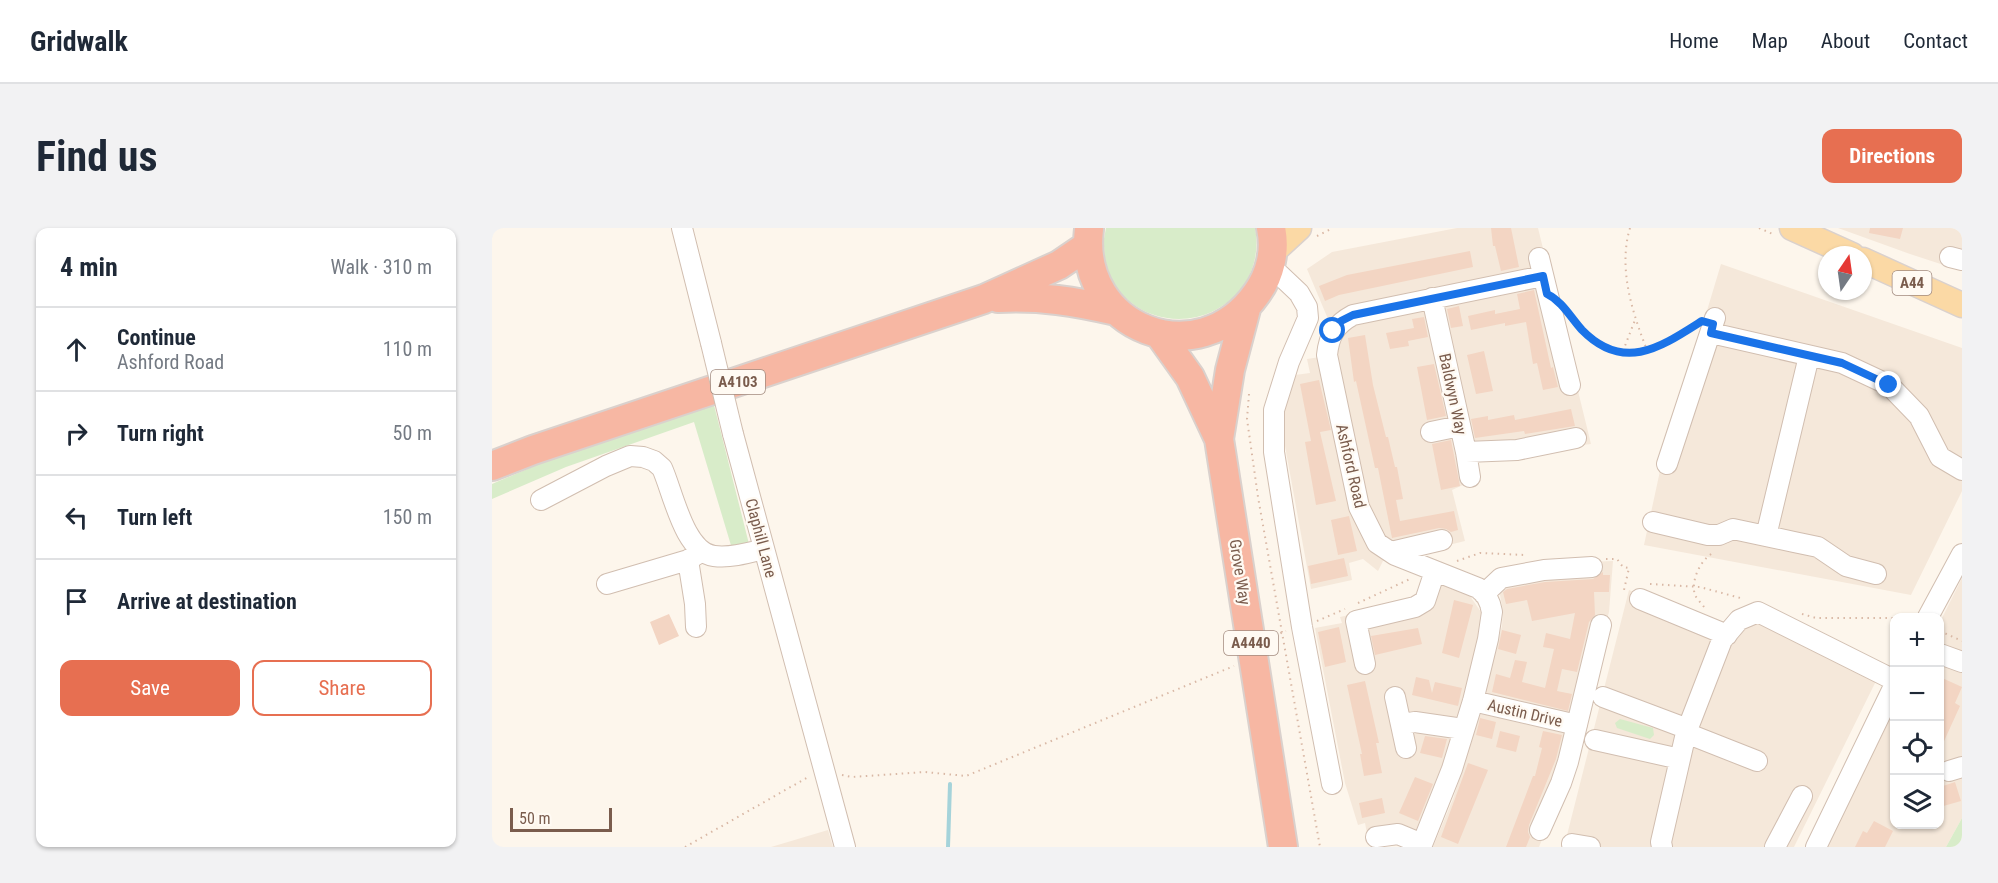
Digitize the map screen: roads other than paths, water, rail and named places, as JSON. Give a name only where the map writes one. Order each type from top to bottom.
[{"type":"highway","points":[[1088,237],[1091,270],[1097,285],[1116,311],[1137,326],[1160,334],[1183,337],[1206,333],[1228,324],[1246,309],[1264,283],[1271,249]]},
{"type":"highway","name":"A4103","points":[[492,466],[533,450],[984,299],[1059,265],[1088,237]]},
{"type":"highway","name":"A4103","points":[[984,299],[1026,296],[1060,299],[1116,311]]},
{"type":"highway","name":"Grove Way","points":[[1219,439],[1230,370],[1246,309]]},
{"type":"highway","name":"Grove Way","points":[[1160,334],[1191,377],[1219,439],[1282,847]]},
{"type":"main road","points":[[1271,249],[1299,228]]},
{"type":"main road","name":"A44","points":[[1792,228],[1833,246]]},
{"type":"main road","name":"A44","points":[[1872,262],[1962,294]]},
{"type":"main road","name":"A44","points":[[1872,264],[1962,306]]},
{"type":"street","name":"Claphill Lane","points":[[682,228],[733,434],[845,847]]},
{"type":"street","points":[[1271,249],[1280,274],[1299,293],[1307,307],[1308,318],[1289,362],[1274,410],[1274,452],[1302,627],[1332,784]]},
{"type":"street","name":"Ashford Road","points":[[1484,594],[1478,588],[1391,552],[1377,543],[1359,507],[1327,355],[1328,342],[1341,321],[1353,315],[1432,298],[1541,267],[1570,385]]},
{"type":"street","name":"Baldwyn Way","points":[[1432,298],[1466,452],[1517,450],[1576,438]]},
{"type":"street","points":[[1667,464],[1713,325],[1809,356],[1842,363],[1889,385],[1918,416],[1940,457],[1962,470]]},
{"type":"street","points":[[1766,536],[1809,356]]},
{"type":"street","points":[[1431,432],[1460,426]]},
{"type":"street","points":[[1466,452],[1470,477]]},
{"type":"street","points":[[540,500],[630,456],[654,461],[662,468],[694,555],[696,627]]},
{"type":"street","points":[[1653,522],[1708,535],[1741,530],[1794,542],[1818,548],[1846,566],[1876,574]]},
{"type":"street","points":[[1391,552],[1442,540]]},
{"type":"street","points":[[607,584],[694,555],[730,556],[764,549]]},
{"type":"street","points":[[1932,613],[1962,554]]},
{"type":"street","points":[[1376,837],[1398,834],[1422,846],[1452,769],[1473,701],[1491,627],[1490,604],[1484,594],[1501,578],[1544,570],[1592,567]]},
{"type":"street","points":[[1365,664],[1356,621],[1415,607],[1425,601],[1435,571]]},
{"type":"street","points":[[1640,599],[1727,635]]},
{"type":"street","points":[[1662,847],[1661,842],[1687,731],[1722,640],[1739,620],[1758,612],[1890,678]]},
{"type":"street","points":[[1540,830],[1561,783],[1577,725],[1594,697],[1601,625]]},
{"type":"street","points":[[1944,655],[1962,662]]},
{"type":"street","points":[[1816,847],[1890,694]]},
{"type":"street","points":[[1594,697],[1687,731],[1757,761]]},
{"type":"street","points":[[1395,698],[1406,748]]},
{"type":"street","name":"Austin Drive","points":[[1473,701],[1577,725]]},
{"type":"street","points":[[1402,724],[1415,722],[1463,729]]},
{"type":"street","points":[[1595,740],[1680,759]]},
{"type":"street","points":[[1775,847],[1802,796]]},
{"type":"waterway","points":[[948,847],[950,784]]}]
